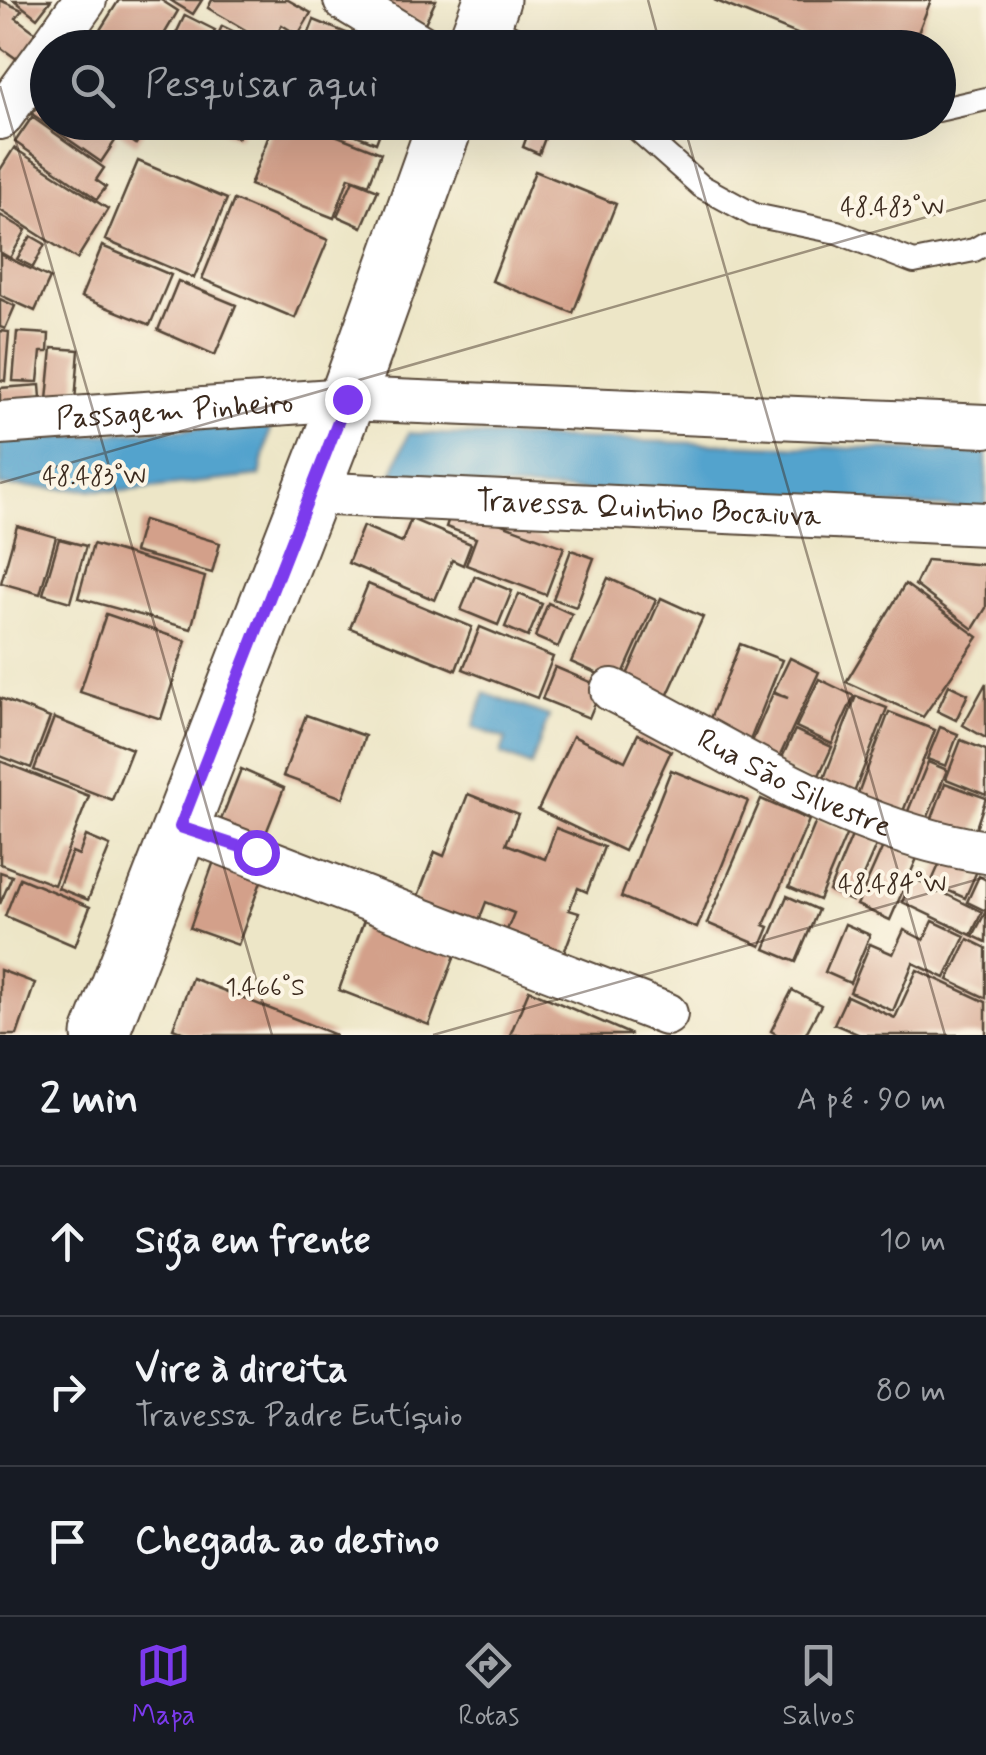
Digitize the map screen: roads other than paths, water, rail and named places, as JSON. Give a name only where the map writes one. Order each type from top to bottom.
[{"type":"main road","points":[[100,1035],[347,399],[440,140]]},
{"type":"street","points":[[63,30],[85,0]]},
{"type":"street","points":[[345,0],[394,30]]},
{"type":"street","points":[[0,118],[30,76]]},
{"type":"street","points":[[347,399],[986,426]]},
{"type":"street","name":"Passagem Pinheiro","points":[[0,423],[347,399]]},
{"type":"street","name":"Travessa Quintino Bocaiuva","points":[[309,493],[986,524]]},
{"type":"street","name":"Rua São Silvestre","points":[[612,690],[738,762],[840,809],[932,844],[986,852]]},
{"type":"street","points":[[180,827],[666,1014]]},
{"type":"lane","points":[[956,106],[986,99]]},
{"type":"lane","points":[[650,140],[700,186],[754,215],[837,232],[914,262],[974,250],[986,243]]},
{"type":"water","points":[[271,423],[260,476],[122,491],[0,486],[0,441]]},
{"type":"water","points":[[408,433],[986,453],[986,509],[389,483]]},
{"type":"water","points":[[485,693],[549,716],[531,766],[501,754],[506,739],[473,727]]}]
